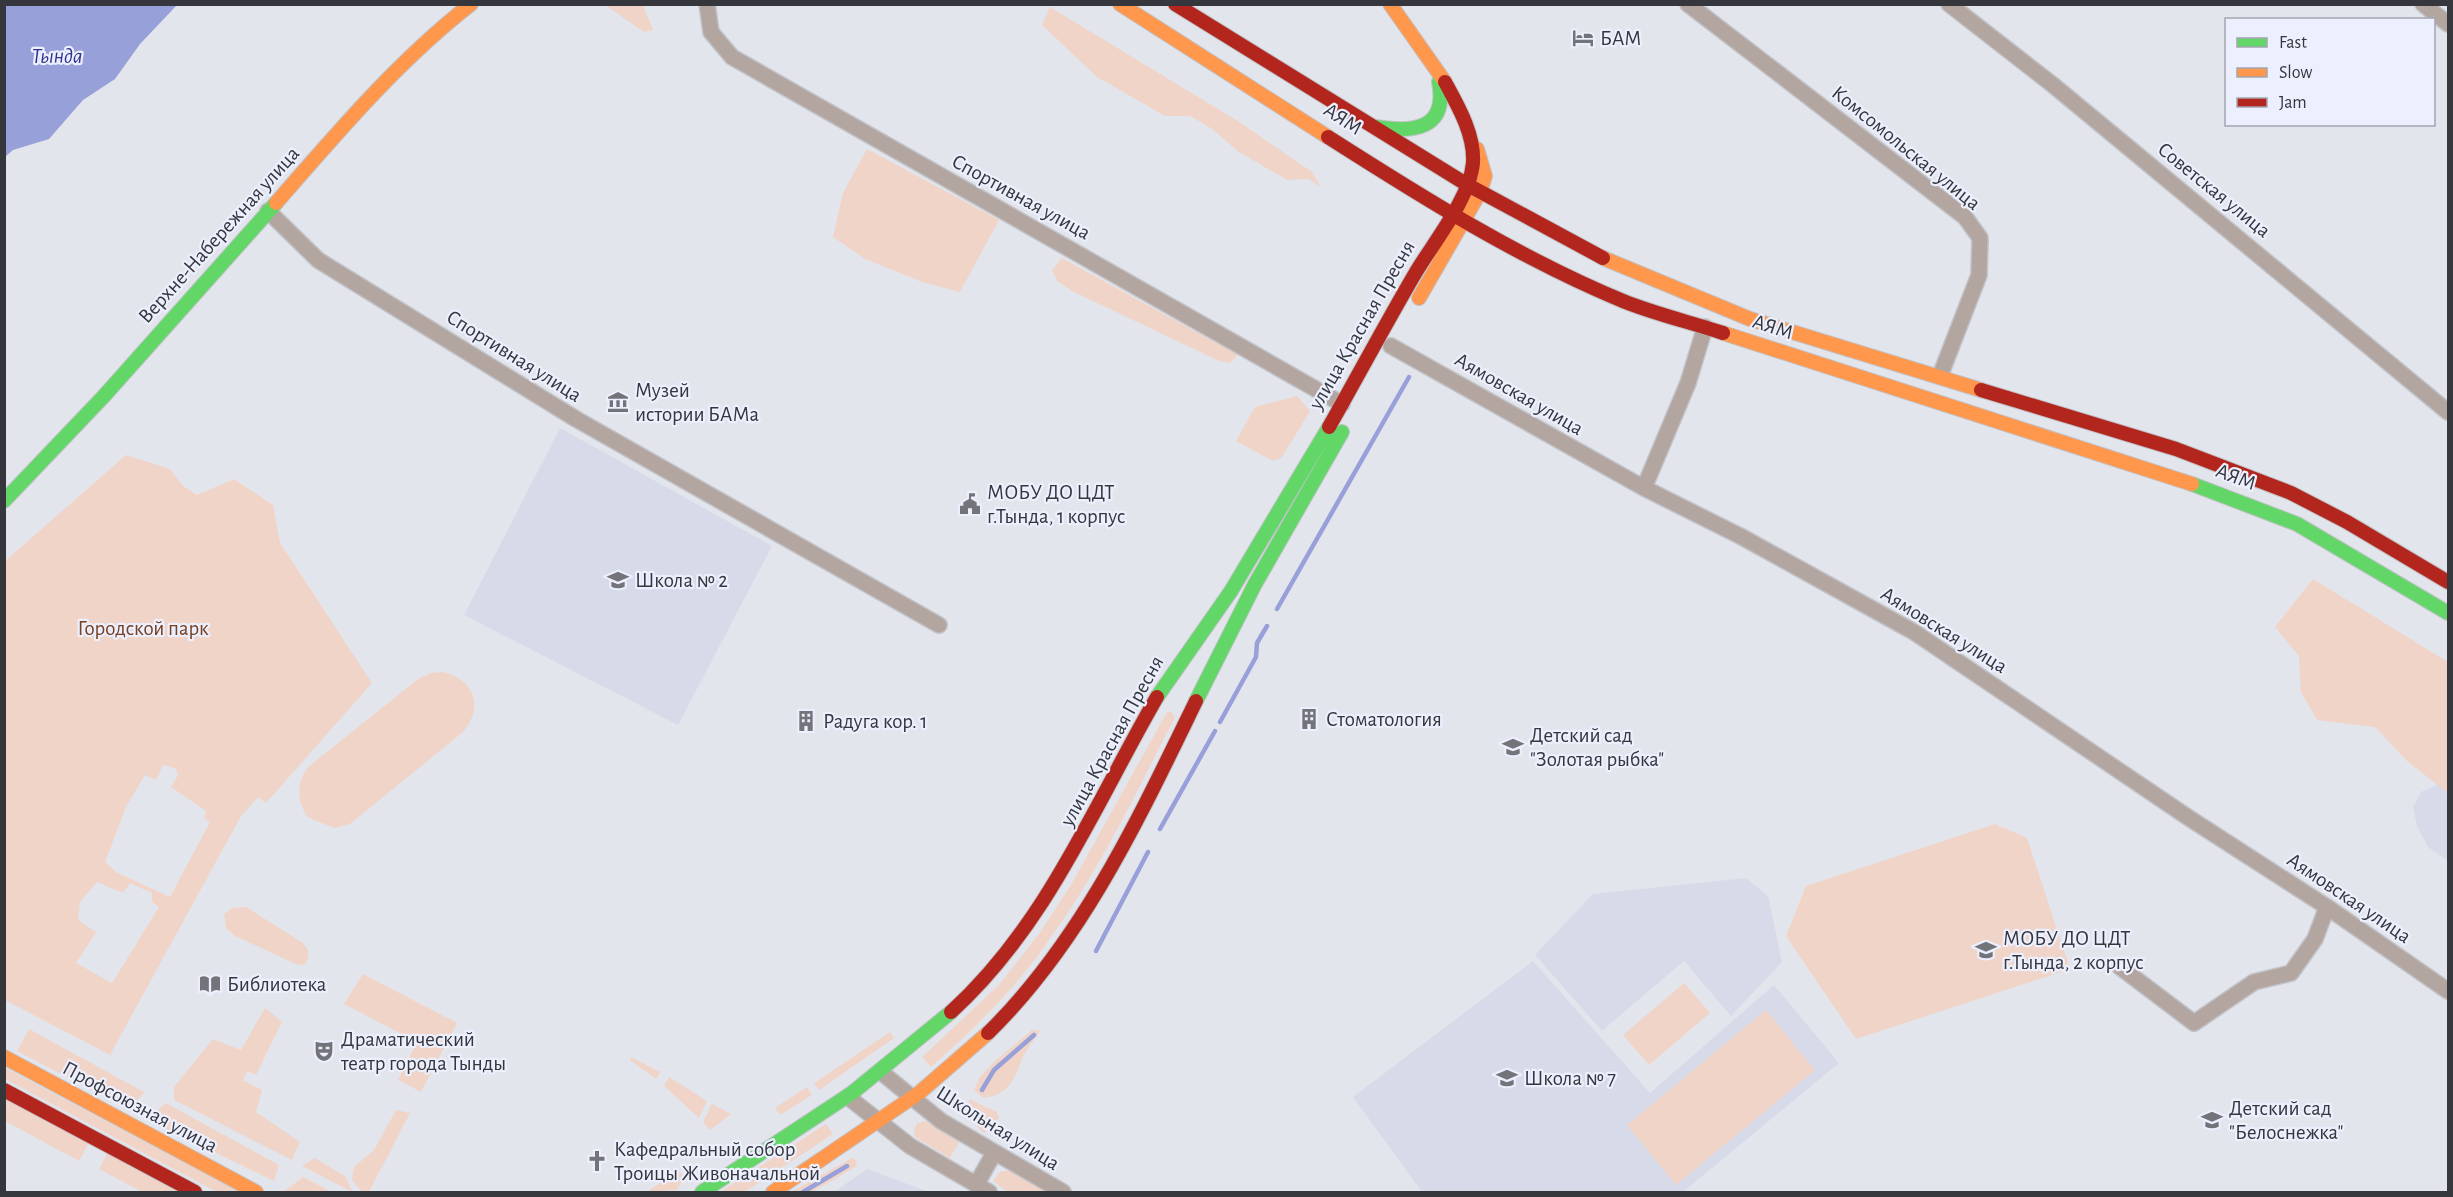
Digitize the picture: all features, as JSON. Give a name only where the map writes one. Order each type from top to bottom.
[{"type":"main road","name":"Верхне-Набережная улица","points":[[4,501],[105,396],[268,211],[434,33],[471,4]]},
{"type":"main road","name":"АЯМ","points":[[1120,4],[1450,213],[1567,276],[1624,301],[2164,474],[2254,506],[2296,524],[2345,550],[2448,613]]},
{"type":"main road","name":"АЯМ","points":[[1175,4],[1466,184],[1583,249],[1750,319],[2176,449],[2291,493],[2347,522],[2448,582]]},
{"type":"main road","points":[[1390,4],[1434,67],[1463,119],[1483,162],[1485,176],[1480,192]]},
{"type":"main road","points":[[1371,126],[1409,130],[1431,122],[1442,102],[1434,67]]},
{"type":"main road","name":"улица Красная Пресня","points":[[702,1192],[848,1097],[881,1072],[952,1013],[1020,938],[1058,879],[1157,697],[1231,591],[1342,404],[1466,184],[1473,159],[1463,119]]},
{"type":"main road","name":"улица Красная Пресня","points":[[1413,307],[1480,192]]},
{"type":"main road","name":"улица Красная Пресня","points":[[773,1192],[880,1124],[912,1099],[996,1025],[1067,939],[1133,829],[1246,600],[1368,387]]},
{"type":"main road","name":"Профсоюзная улица","points":[[4,1058],[256,1192]]},
{"type":"main road","points":[[4,1090],[195,1192]]},
{"type":"street","name":"Спортивная улица","points":[[707,4],[711,32],[732,57],[1342,404]]},
{"type":"street","name":"Комсомольская улица","points":[[1688,4],[1965,217],[1980,238],[1979,275],[1941,376]]},
{"type":"street","name":"Советская улица","points":[[1949,4],[2052,85],[2448,412]]},
{"type":"street","points":[[2423,4],[2448,24]]},
{"type":"street","name":"Спортивная улица","points":[[268,211],[318,260],[566,413],[939,626]]},
{"type":"street","points":[[1644,488],[1688,383],[1705,327]]},
{"type":"street","name":"Аямовская улица","points":[[1391,346],[1644,488],[1742,537],[1914,632],[2189,818],[2327,907],[2448,991]]},
{"type":"street","points":[[2120,967],[2194,1023],[2254,982],[2291,973],[2315,939],[2327,907]]},
{"type":"street","name":"Школьная улица","points":[[881,1072],[941,1121],[1063,1192]]},
{"type":"street","points":[[848,1097],[910,1146],[983,1189],[994,1153]]},
{"type":"shaded area","name":"Школа № 2","points":[[560,428],[772,546],[678,725],[464,615]]},
{"type":"shaded area","points":[[2444,782],[2448,785],[2448,861],[2428,847],[2417,826],[2413,807],[2421,792]]},
{"type":"shaded area","points":[[1746,878],[1768,896],[1782,962],[1731,1016],[1684,961],[1602,1031],[1535,955],[1593,894]]},
{"type":"shaded area","name":"Школа № 7","points":[[1533,961],[1650,1093],[1774,985],[1839,1063],[1683,1192],[1422,1192],[1353,1097]]},
{"type":"shaded area","points":[[867,1169],[929,1192],[834,1192]]},
{"type":"green space","points":[[605,5],[643,5],[653,30],[644,32]]},
{"type":"green space","points":[[1050,7],[1241,123],[1312,172],[1321,187],[1308,179],[1287,180],[1239,152],[1212,129],[1190,116],[1165,116],[1097,77],[1042,25]]},
{"type":"green space","points":[[867,149],[999,220],[960,292],[922,282],[865,259],[833,237],[843,193]]},
{"type":"green space","points":[[1062,258],[1238,355],[1230,363],[1219,361],[1072,291],[1057,281],[1052,270]]},
{"type":"green space","points":[[1297,396],[1310,411],[1282,457],[1273,461],[1236,441],[1255,407]]},
{"type":"green space","name":"Городской парк","points":[[126,455],[170,469],[183,486],[197,495],[234,479],[273,505],[280,543],[372,683],[266,803],[258,797],[241,816],[110,1055],[5,1000],[4,562]],"holes":[[[163,765],[175,768],[178,775],[171,787],[206,811],[204,818],[210,822],[170,897],[116,872],[105,862],[126,807],[145,775],[156,780]],[[97,882],[123,893],[130,883],[152,893],[152,902],[159,907],[112,983],[76,963],[96,932],[78,920],[80,902]]]},
{"type":"green space","points":[[2313,579],[2448,662],[2448,793],[2408,762],[2375,727],[2317,720],[2301,692],[2299,656],[2275,627]]},
{"type":"green space","points":[[443,672],[462,681],[473,695],[474,713],[463,732],[350,824],[334,828],[307,817],[301,804],[299,791],[301,779],[308,767],[418,679],[431,673]]},
{"type":"green space","points":[[1167,712],[1171,712],[1175,717],[1116,831],[1067,914],[1036,958],[1008,991],[979,1023],[931,1067],[922,1057],[998,986],[1039,934],[1071,885]]},
{"type":"green space","points":[[1995,824],[2027,838],[2070,969],[1856,1039],[1786,936],[1806,886]]},
{"type":"green space","points":[[246,907],[303,943],[308,950],[308,959],[304,965],[296,964],[235,936],[226,928],[224,914],[232,908]]},
{"type":"green space","points":[[363,974],[457,1023],[421,1092],[398,1080],[417,1042],[344,1004]]},
{"type":"green space","points":[[1684,983],[1710,1013],[1649,1065],[1623,1035]]},
{"type":"green space","points":[[265,1008],[282,1022],[256,1075],[247,1071],[243,1080],[262,1090],[256,1112],[300,1142],[292,1160],[174,1100],[174,1087],[213,1039],[241,1050]]},
{"type":"green space","points":[[1766,1010],[1815,1070],[1676,1185],[1627,1125]]},
{"type":"green space","points":[[29,1029],[144,1092],[130,1110],[17,1051]]},
{"type":"green space","points":[[1032,1030],[1040,1031],[1026,1051],[1012,1082],[1002,1092],[983,1098],[974,1090],[980,1077]]},
{"type":"green space","points":[[890,1032],[894,1038],[819,1090],[814,1083]]},
{"type":"green space","points":[[631,1057],[660,1072],[656,1079],[630,1060]]},
{"type":"green space","points":[[4,1067],[240,1192],[217,1192],[5,1079]]},
{"type":"green space","points":[[669,1077],[707,1101],[699,1118],[664,1086]]},
{"type":"green space","points":[[807,1087],[812,1095],[780,1115],[775,1108]]},
{"type":"green space","points":[[4,1097],[89,1142],[79,1161],[5,1121]]},
{"type":"green space","points":[[969,1099],[997,1112],[999,1118],[984,1133],[972,1118]]},
{"type":"green space","points":[[166,1103],[279,1165],[274,1181],[147,1119]]},
{"type":"green space","points":[[712,1104],[731,1114],[710,1130],[703,1122]]},
{"type":"green space","points":[[396,1110],[410,1113],[369,1192],[362,1192],[352,1180],[354,1167],[374,1150]]},
{"type":"green space","points":[[925,1121],[959,1142],[950,1158],[915,1137],[914,1130],[917,1123]]},
{"type":"green space","points":[[826,1124],[833,1134],[745,1192],[720,1192]]},
{"type":"green space","points":[[108,1152],[184,1192],[142,1192],[99,1169]]},
{"type":"green space","points":[[315,1158],[346,1177],[352,1192],[302,1166]]},
{"type":"green space","points":[[852,1158],[856,1160],[857,1166],[812,1192],[791,1192]]},
{"type":"green space","points":[[679,1170],[684,1178],[677,1190],[647,1192]]},
{"type":"green space","points":[[1001,1171],[1010,1171],[1047,1192],[1008,1192],[993,1181]]},
{"type":"green space","points":[[303,1177],[332,1192],[283,1192]]},
{"type":"water","name":"Тында","points":[[5,4],[177,5],[140,44],[115,79],[83,100],[49,139],[13,150],[5,157]]},
{"type":"waterway","points":[[1277,609],[1409,377]]},
{"type":"waterway","points":[[1220,722],[1256,657],[1257,643],[1267,626]]},
{"type":"waterway","points":[[1160,829],[1215,731]]},
{"type":"waterway","points":[[1096,951],[1148,852]]},
{"type":"waterway","points":[[982,1090],[994,1070],[1034,1035]]},
{"type":"waterway","points":[[803,1192],[847,1166]]},
{"type":"traffic: fast","points":[[1376,127],[1403,129],[1425,124],[1438,110],[1439,82]]},
{"type":"traffic: fast","points":[[4,501],[104,396],[276,203]]},
{"type":"traffic: fast","points":[[1157,697],[1231,591],[1329,427]]},
{"type":"traffic: fast","points":[[1196,701],[1255,584],[1342,432]]},
{"type":"traffic: fast","points":[[2192,484],[2297,524],[2448,613]]},
{"type":"traffic: fast","points":[[702,1192],[852,1093],[951,1012]]},
{"type":"traffic: slow","points":[[276,203],[345,124],[393,74],[418,49],[471,4]]},
{"type":"traffic: slow","points":[[1120,4],[1328,137]]},
{"type":"traffic: slow","points":[[1390,4],[1445,82]]},
{"type":"traffic: slow","points":[[1419,298],[1480,192],[1485,176],[1477,149]]},
{"type":"traffic: slow","points":[[1603,258],[1750,319],[1981,390]]},
{"type":"traffic: slow","points":[[1723,333],[2192,484]]},
{"type":"traffic: slow","points":[[773,1192],[919,1093],[988,1033]]},
{"type":"traffic: slow","points":[[4,1057],[256,1192]]},
{"type":"traffic: jam","points":[[1175,4],[1466,184],[1603,258]]},
{"type":"traffic: jam","points":[[1329,427],[1416,272],[1458,205],[1470,177],[1473,163],[1471,142],[1465,121],[1445,82]]},
{"type":"traffic: jam","points":[[1328,137],[1435,204],[1546,266],[1635,306],[1723,333]]},
{"type":"traffic: jam","points":[[1981,390],[2176,449],[2291,493],[2347,522],[2448,582]]},
{"type":"traffic: jam","points":[[951,1012],[985,978],[1041,903],[1066,863],[1157,697]]},
{"type":"traffic: jam","points":[[988,1033],[1022,997],[1080,918],[1130,833],[1196,701]]},
{"type":"traffic: jam","points":[[4,1090],[195,1192]]},
{"type":"place","name":"БАМ","points":[[1583,38]]},
{"type":"place","name":"Музей истории БАМа","points":[[618,402]]},
{"type":"place","name":"МОБУ ДО ЦДТ г.Тында, 1 корпус","points":[[970,504]]},
{"type":"place","name":"Школа № 2","points":[[618,580]]},
{"type":"place","name":"Стоматология","points":[[1309,719]]},
{"type":"place","name":"Радуга кор. 1","points":[[806,721]]},
{"type":"place","name":"Детский сад \"Золотая рыбка\"","points":[[1513,747]]},
{"type":"place","name":"МОБУ ДО ЦДТ г.Тында, 2 корпус","points":[[1986,950]]},
{"type":"place","name":"Библиотека","points":[[210,984]]},
{"type":"place","name":"Драматический театр города Тынды","points":[[324,1051]]},
{"type":"place","name":"Школа № 7","points":[[1507,1078]]},
{"type":"place","name":"Детский сад \"Белоснежка\"","points":[[2212,1120]]},
{"type":"place","name":"Кафедральный собор Троицы Живоначальной","points":[[597,1161]]}]
